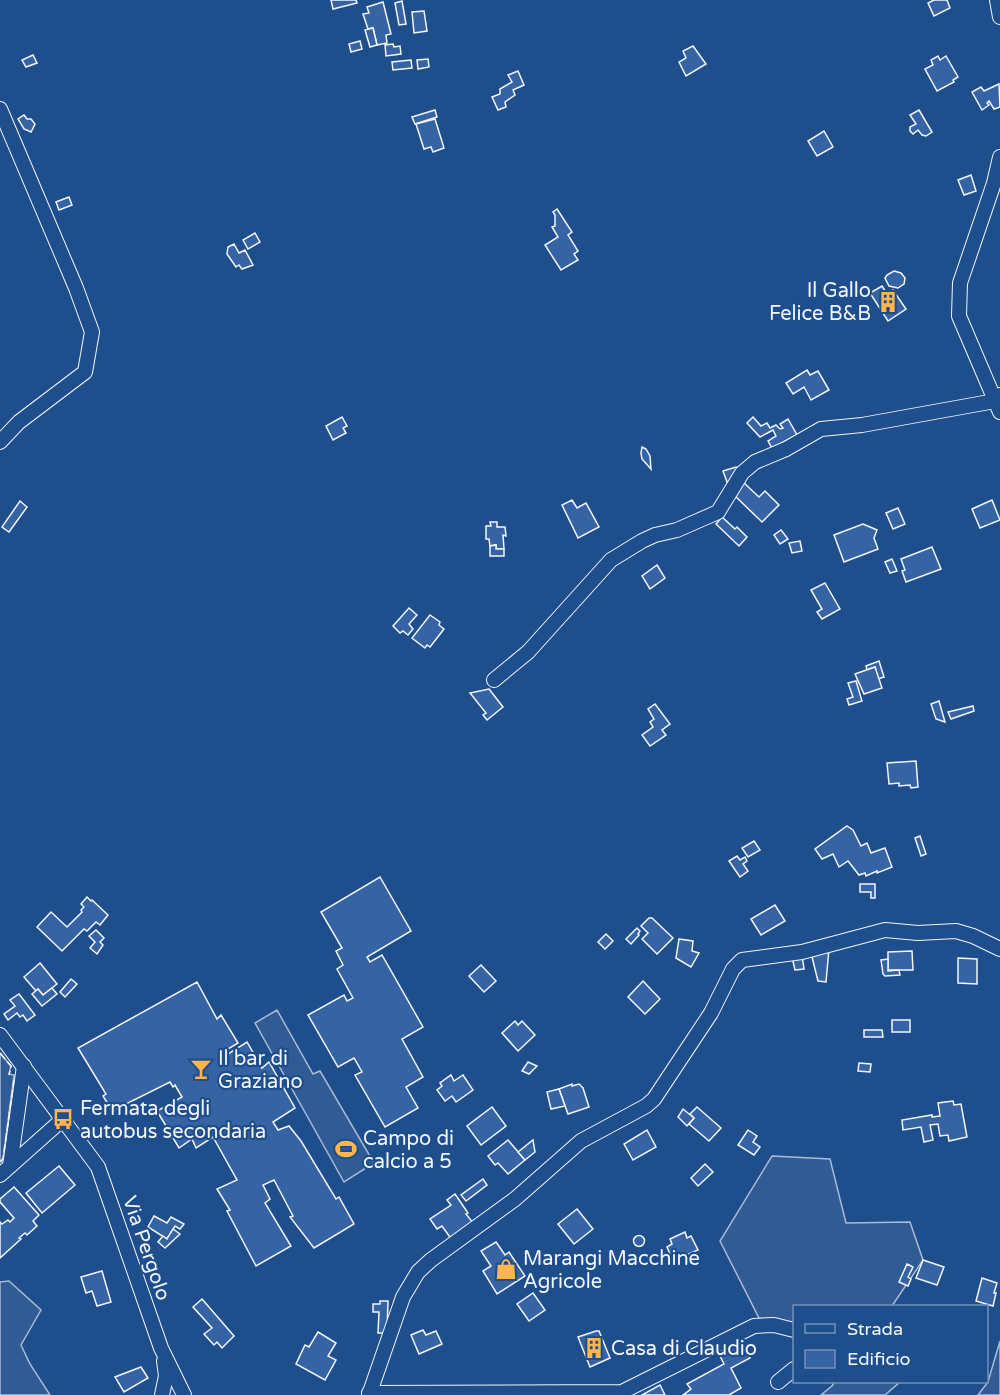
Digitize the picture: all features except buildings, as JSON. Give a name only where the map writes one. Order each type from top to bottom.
[{"type":"street","points":[[997,0],[1000,17]]},
{"type":"street","points":[[0,109],[76,288],[92,332],[85,372],[19,422],[0,442]]},
{"type":"street","points":[[494,680],[528,652],[611,560],[648,538],[677,530],[718,512],[742,473],[755,462],[786,449],[821,429],[862,425],[998,403],[958,316],[960,283],[994,183],[1000,157]]},
{"type":"street","points":[[793,1330],[774,1325],[754,1326],[622,1392],[369,1394],[402,1297],[418,1272],[515,1199],[581,1141],[646,1106],[654,1099],[711,1013],[733,969],[742,960],[801,952],[885,930],[964,933],[1000,949]]},
{"type":"street","name":"Via Pergolo","points":[[0,1035],[98,1167],[161,1347],[184,1395]]},
{"type":"street","points":[[5,1170],[24,1066]]},
{"type":"street","points":[[5,1170],[63,1119]]},
{"type":"street","points":[[161,1347],[166,1377],[162,1395]]},
{"type":"street","points":[[778,1382],[793,1371]]},
{"type":"shaded area","points":[[277,1010],[313,1074],[320,1071],[374,1163],[344,1182],[255,1023]]},
{"type":"shaded area","points":[[0,1053],[11,1066],[9,1074],[14,1075],[3,1159],[0,1162]]},
{"type":"shaded area","points":[[772,1156],[830,1159],[846,1223],[910,1222],[923,1260],[893,1305],[793,1305],[793,1326],[759,1318],[720,1241]]},
{"type":"shaded area","points":[[9,1281],[41,1310],[21,1345],[50,1395],[0,1395],[0,1282]]},
{"type":"shaded area","points":[[1000,1341],[1000,1395],[978,1395],[988,1382]]},
{"type":"shaded area","points":[[832,1383],[899,1383],[885,1395],[821,1395],[833,1385]]},
{"type":"fence","points":[[0,1053],[11,1066],[9,1075]]},
{"type":"fence","points":[[0,1162],[3,1159],[14,1080]]},
{"type":"place","name":"Il Gallo Felice B&B","points":[[888,302]]},
{"type":"place","name":"Il bar di Graziano","points":[[201,1069]]},
{"type":"place","name":"Fermata degli autobus secondaria","points":[[63,1119]]},
{"type":"place","name":"Campo di calcio a 5","points":[[346,1149]]},
{"type":"place","name":"Marangi Macchine Agricole","points":[[506,1269]]},
{"type":"place","name":"Casa di Claudio","points":[[594,1348]]}]
